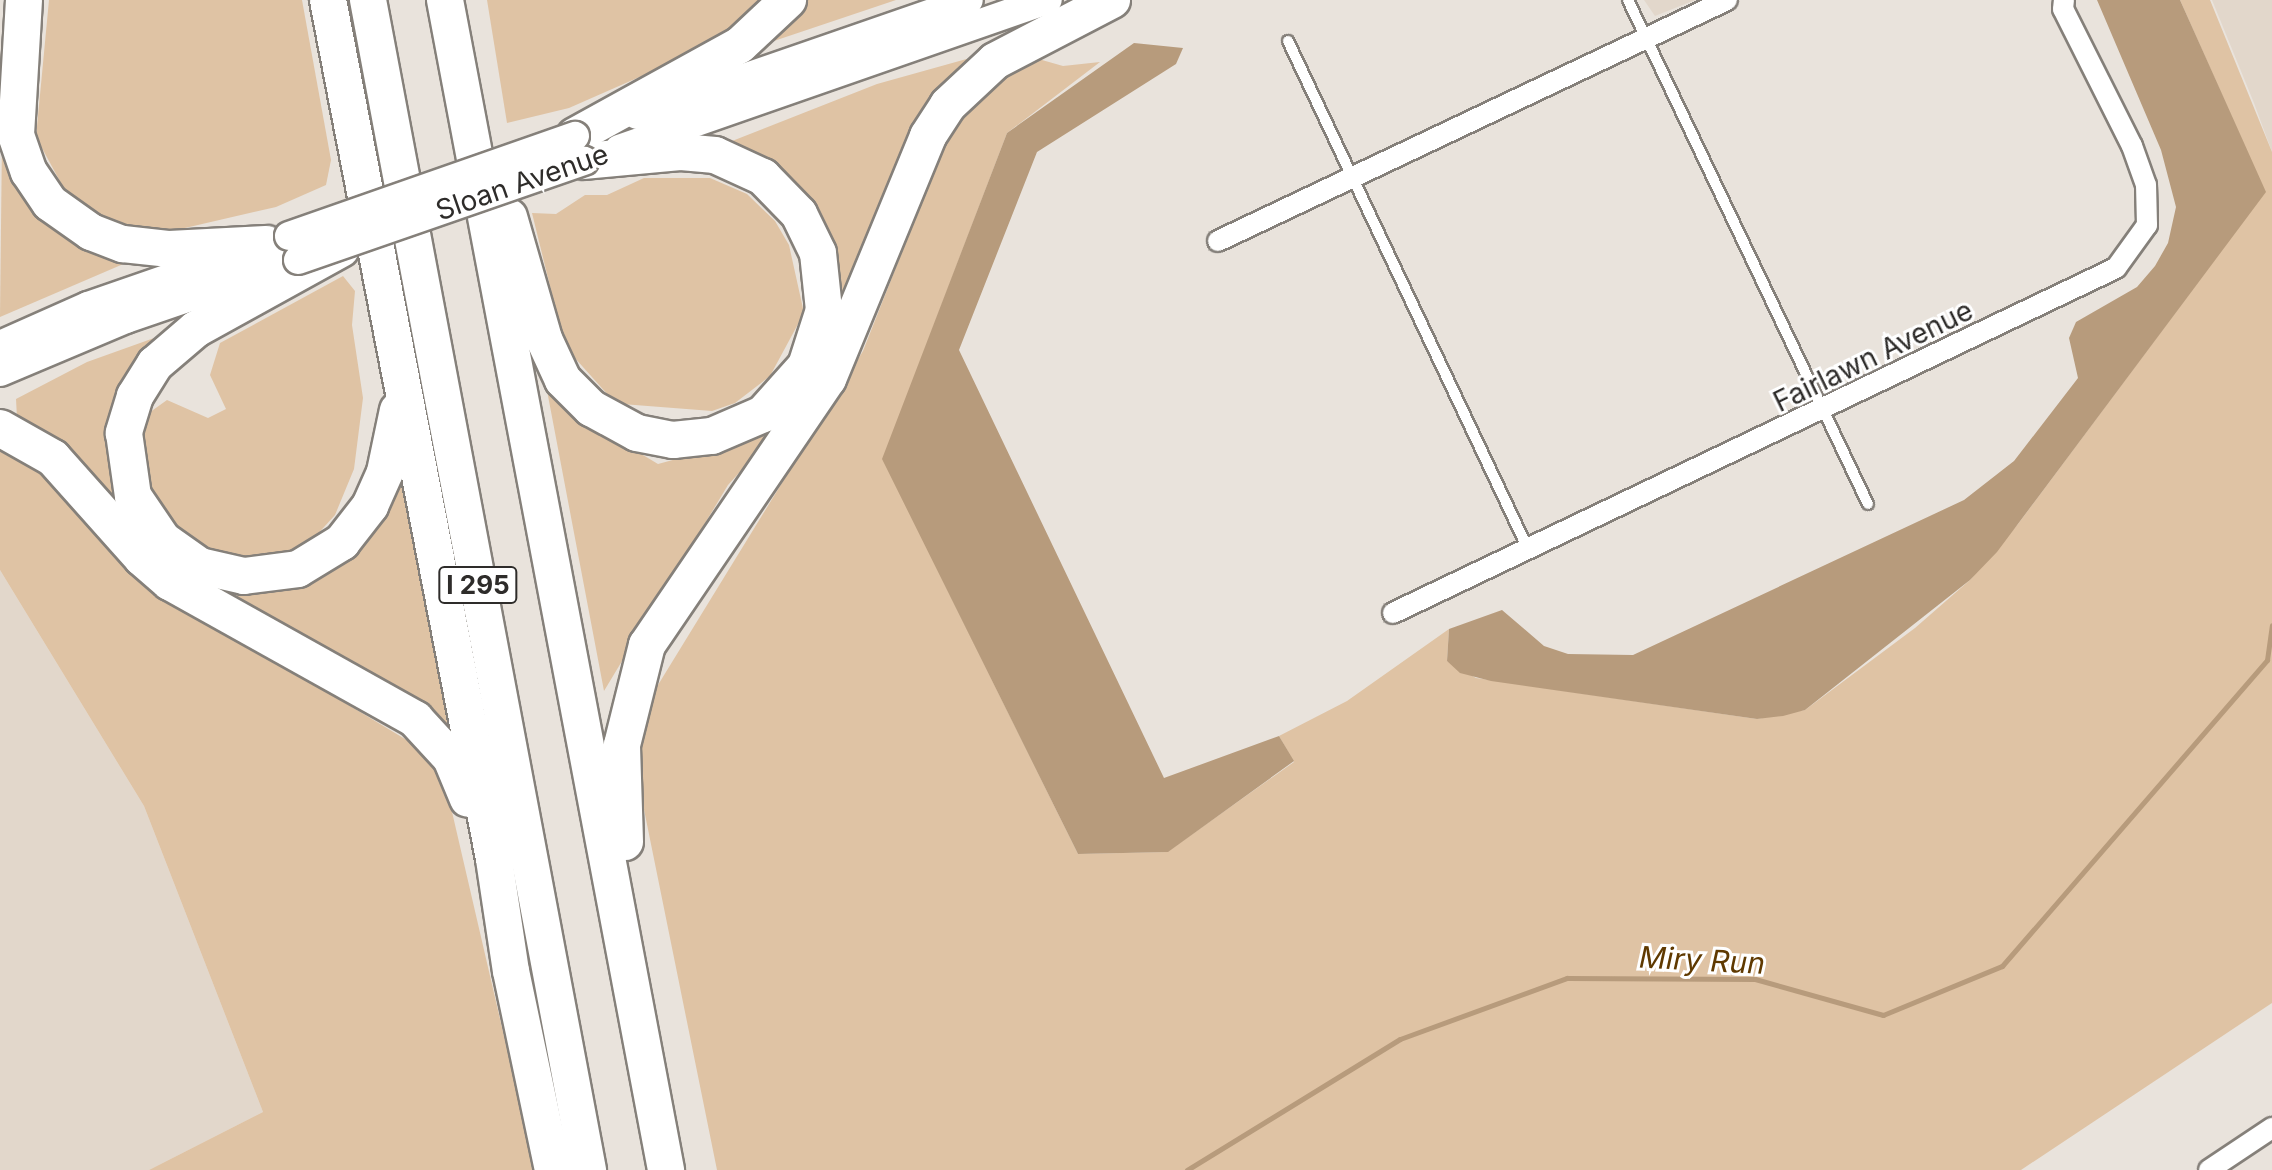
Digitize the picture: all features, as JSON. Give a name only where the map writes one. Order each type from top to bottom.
[{"type":"highway","points":[[24,0],[16,135],[29,172],[50,203],[79,225],[123,244],[168,249],[289,252],[358,239]]},
{"type":"highway","points":[[328,0],[401,393],[494,859],[502,926]]},
{"type":"highway","name":"I 295","points":[[368,0],[588,1170]]},
{"type":"highway","name":"I 295","points":[[445,0],[666,1170]]},
{"type":"highway","points":[[579,148],[740,45],[788,0]]},
{"type":"highway","points":[[616,898],[626,837],[622,745],[635,680],[656,629],[828,379],[919,152],[948,105],[995,61],[1112,0]]},
{"type":"highway","points":[[472,139],[508,215],[544,339],[580,399],[624,429],[673,440],[712,436],[763,414],[806,366],[824,310],[818,253],[799,214],[763,177],[715,155],[579,148]]},
{"type":"highway","points":[[289,252],[165,354],[141,384],[128,416],[124,452],[133,496],[151,527],[184,557],[226,574],[272,575],[316,560],[350,534],[370,506],[385,472],[401,393]]},
{"type":"highway","points":[[0,428],[29,440],[53,458],[142,558],[170,582],[387,701],[426,729],[462,778],[502,926],[553,1170]]},
{"type":"main road","name":"Sloan Avenue","points":[[0,372],[289,252],[579,148],[969,0]]},
{"type":"main road","name":"Sloan Avenue","points":[[358,239],[579,148],[1048,0]]},
{"type":"main road","name":"Sloan Avenue","points":[[0,345],[88,306],[289,252]]},
{"type":"street","points":[[1218,241],[1727,0]]},
{"type":"street","name":"Fairlawn Avenue","points":[[1393,613],[1824,411],[2116,268],[2147,225],[2146,185],[2132,146],[2058,3]]},
{"type":"street","points":[[2209,1170],[2272,1128]]},
{"type":"lane","points":[[1628,0],[1868,504]]},
{"type":"lane","points":[[1288,41],[1529,551]]},
{"type":"shaded area","points":[[49,0],[302,0],[331,160],[326,185],[276,207],[172,231],[118,225],[69,198],[36,137]]},
{"type":"shaded area","points":[[487,0],[761,0],[728,38],[569,108],[507,123]]},
{"type":"shaded area","points":[[799,0],[896,0],[765,44]]},
{"type":"shaded area","points":[[1644,0],[1695,0],[1655,16]]},
{"type":"shaded area","points":[[2097,0],[2180,0],[2266,192],[1997,552],[1970,580],[1805,710],[1783,716],[1757,719],[1491,681],[1460,673],[1447,661],[1449,629],[1502,610],[1544,646],[1568,654],[1633,655],[1964,500],[2014,461],[2078,378],[2069,338],[2076,322],[2137,287],[2155,266],[2168,243],[2176,207],[2161,150]]},
{"type":"shaded area","points":[[2180,0],[2210,0],[2272,152],[2272,1003],[2021,1170],[717,1170],[637,775],[642,711],[863,351],[953,123],[1028,56],[1063,66],[1100,62],[1007,133],[883,459],[1078,854],[1167,852],[1294,762],[1279,736],[1347,701],[1449,629],[1447,661],[1476,678],[1757,719],[1805,710],[1915,628],[1970,580],[2018,524],[2265,192]]},
{"type":"shaded area","points":[[2212,0],[2272,0],[2272,152],[2254,103]]},
{"type":"shaded area","points":[[1134,43],[1183,48],[1176,64],[1037,152],[959,350],[1164,778],[1279,736],[1294,761],[1168,852],[1078,854],[882,459],[1007,133]]},
{"type":"shaded area","points":[[988,53],[839,314],[819,230],[727,143],[877,84]]},
{"type":"shaded area","points":[[2,139],[135,259],[0,317]]},
{"type":"shaded area","points":[[644,178],[710,178],[747,194],[775,221],[789,245],[804,313],[770,376],[735,403],[712,411],[622,404],[609,396],[565,347],[532,213],[556,214],[585,195],[607,195]]},
{"type":"shaded area","points":[[343,276],[355,291],[352,325],[363,398],[354,469],[335,515],[314,538],[281,557],[242,559],[206,551],[165,518],[148,479],[139,420],[167,400],[208,418],[226,409],[210,375],[220,343]]},
{"type":"shaded area","points":[[182,328],[127,382],[107,455],[125,508],[121,519],[17,418],[16,399],[87,362]]},
{"type":"shaded area","points":[[545,380],[578,416],[658,464],[776,432],[728,485],[604,691]]},
{"type":"shaded area","points":[[0,446],[44,471],[142,581],[440,760],[535,1170],[149,1170],[263,1112],[144,806],[0,570]]},
{"type":"shaded area","points":[[403,469],[460,743],[214,591],[261,591],[349,561]]},
{"type":"shaded area","points":[[0,570],[144,806],[263,1112],[149,1170],[0,1170]]},
{"type":"waterway","name":"Miry Run","points":[[1187,1170],[1400,1039],[1567,978],[1755,979],[1883,1015],[2002,966],[2267,660],[2272,625]]}]
